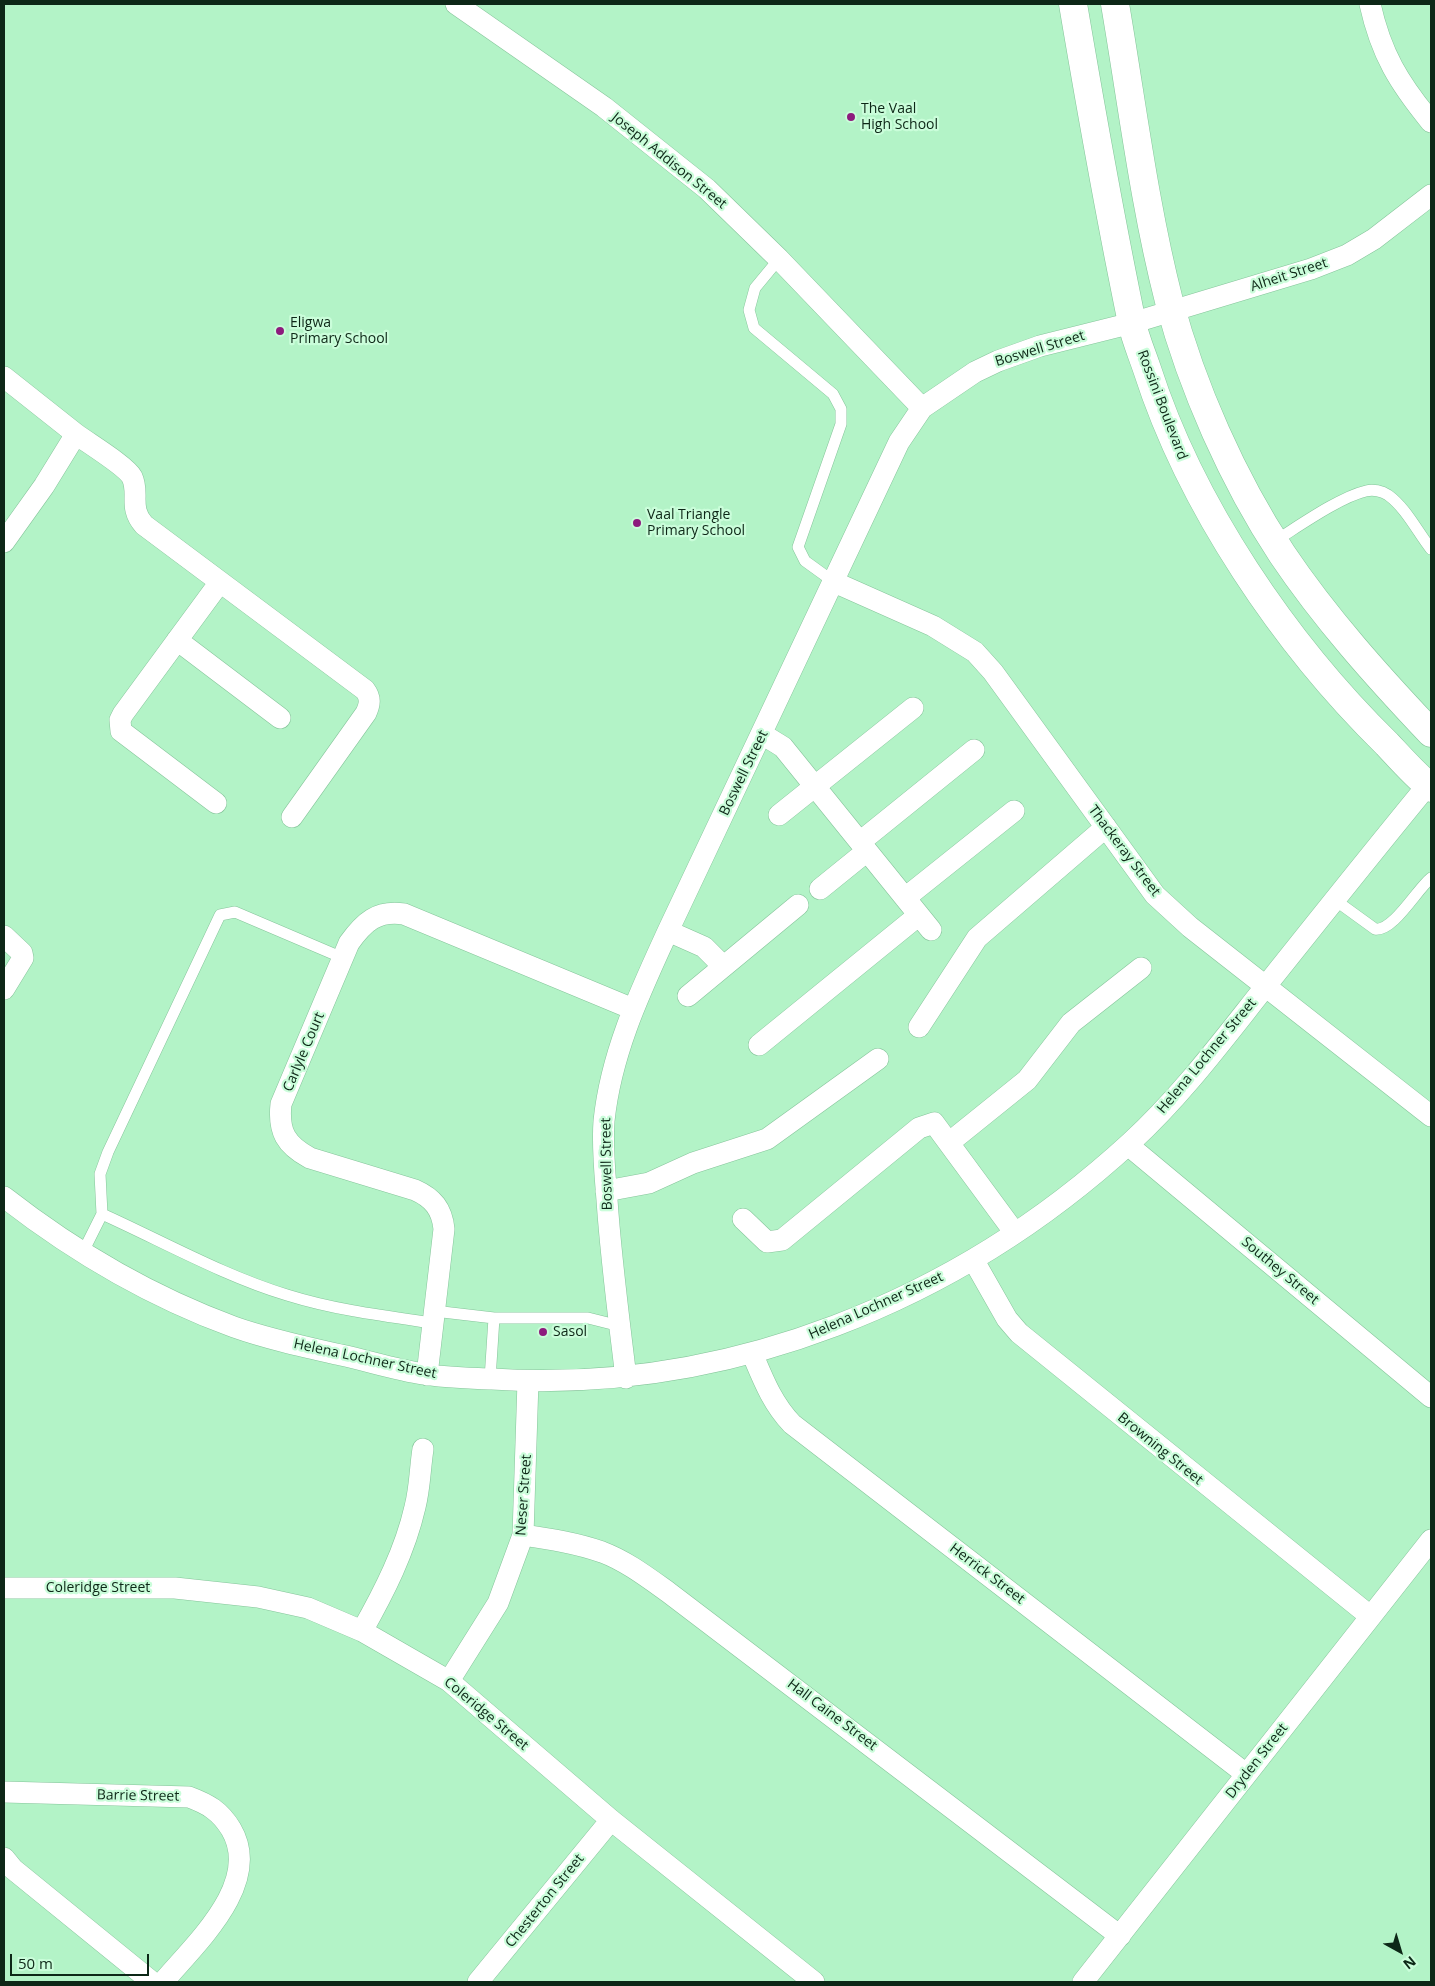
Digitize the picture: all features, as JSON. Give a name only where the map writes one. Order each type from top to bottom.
[{"type":"street","name":"Joseph Addison Street","points":[[456,4],[604,107],[707,189],[779,258],[922,408]]},
{"type":"street","name":"Rossini Boulevard","points":[[1073,4],[1132,323],[1172,438],[1199,492],[1257,586],[1293,636],[1359,717],[1430,785]]},
{"type":"street","points":[[1115,4],[1150,212],[1173,311],[1192,373],[1215,432],[1275,541],[1322,609],[1431,733]]},
{"type":"street","points":[[1370,4],[1377,34],[1394,74],[1431,122]]},
{"type":"street","name":"Alheit Street","points":[[1132,323],[1311,269],[1347,255],[1374,239],[1431,195]]},
{"type":"street","name":"Boswell Street","points":[[626,1378],[606,1191],[604,1122],[617,1054],[633,1009],[668,931],[899,442],[922,408],[976,372],[998,361],[1040,346],[1132,323]]},
{"type":"street","points":[[4,377],[129,473],[134,484],[136,513],[144,524],[364,690],[369,696],[369,706],[366,713],[292,816]]},
{"type":"street","points":[[4,542],[44,486],[76,434]]},
{"type":"street","points":[[216,802],[121,731],[120,726],[122,714],[220,582]]},
{"type":"street","name":"Thackeray Street","points":[[834,582],[933,626],[975,652],[993,672],[1156,895],[1190,927],[1431,1116]]},
{"type":"street","points":[[177,640],[280,718]]},
{"type":"street","points":[[779,815],[913,708]]},
{"type":"street","points":[[760,1045],[925,923],[783,747],[762,734]]},
{"type":"street","points":[[820,889],[864,847],[974,750]]},
{"type":"street","name":"Helena Lochner Street","points":[[6,1203],[83,1252],[135,1282],[234,1326],[297,1345],[427,1375],[528,1381],[626,1378],[752,1354],[823,1332],[889,1303],[974,1261],[1052,1207],[1128,1145],[1194,1077],[1265,986],[1430,785]]},
{"type":"street","points":[[905,898],[1014,811]]},
{"type":"street","points":[[919,1027],[978,938],[1106,826]]},
{"type":"street","points":[[688,996],[798,905]]},
{"type":"street","name":"Carlyle Court","points":[[427,1375],[444,1229],[443,1217],[436,1205],[427,1196],[415,1190],[310,1158],[296,1150],[282,1131],[280,1118],[281,1104],[343,958],[356,932],[372,917],[393,912],[404,914],[633,1009]]},
{"type":"street","points":[[668,931],[704,947],[723,966]]},
{"type":"street","points":[[4,936],[22,953],[23,958],[4,989]]},
{"type":"street","points":[[950,1142],[1027,1080],[1071,1023],[1141,968]]},
{"type":"street","points":[[606,1191],[650,1183],[693,1163],[767,1139],[878,1059]]},
{"type":"street","points":[[743,1219],[767,1242],[782,1240],[919,1128],[934,1123],[950,1142],[1015,1233]]},
{"type":"street","name":"Southey Street","points":[[1128,1145],[1431,1397]]},
{"type":"street","name":"Browning Street","points":[[974,1261],[1007,1319],[1019,1334],[1370,1616]]},
{"type":"street","name":"Herrick Street","points":[[752,1354],[768,1391],[782,1414],[792,1424],[1246,1774]]},
{"type":"street","name":"Neser Street","points":[[449,1681],[498,1603],[523,1535],[528,1381]]},
{"type":"street","points":[[362,1631],[394,1572],[406,1538],[416,1506],[423,1449]]},
{"type":"street","name":"Hall Caine Street","points":[[523,1535],[578,1545],[603,1553],[628,1565],[668,1592],[1120,1936]]},
{"type":"street","name":"Dryden Street","points":[[1083,1982],[1431,1540]]},
{"type":"street","name":"Coleridge Street","points":[[4,1588],[176,1588],[258,1597],[308,1608],[362,1631],[449,1681],[611,1820],[802,1979]]},
{"type":"street","name":"Barrie Street","points":[[4,1792],[190,1798],[209,1804],[224,1817],[234,1835],[240,1853],[239,1874],[229,1898],[163,1982]]},
{"type":"street","name":"Chesterton Street","points":[[478,1982],[611,1820]]},
{"type":"street","points":[[4,1858],[13,1869],[152,1982]]},
{"type":"lane","points":[[779,258],[755,288],[749,310],[754,328],[812,374],[833,394],[841,409],[841,424],[798,548],[806,561],[834,582]]},
{"type":"lane","points":[[1275,541],[1350,496],[1367,490],[1386,494],[1396,501],[1431,548]]},
{"type":"lane","points":[[1335,900],[1375,929],[1380,930],[1391,924],[1431,878]]},
{"type":"lane","points":[[83,1252],[102,1214],[99,1187],[102,1167],[220,915],[235,912],[343,958]]},
{"type":"lane","points":[[102,1214],[237,1276],[287,1295],[359,1313],[434,1317],[588,1318],[620,1326]]},
{"type":"lane","points":[[490,1379],[494,1318]]},
{"type":"place","name":"The Vaal High School","points":[[851,117]]},
{"type":"place","name":"Eligwa Primary School","points":[[280,331]]},
{"type":"place","name":"Vaal Triangle Primary School","points":[[637,523]]},
{"type":"place","name":"Sasol","points":[[543,1332]]}]
